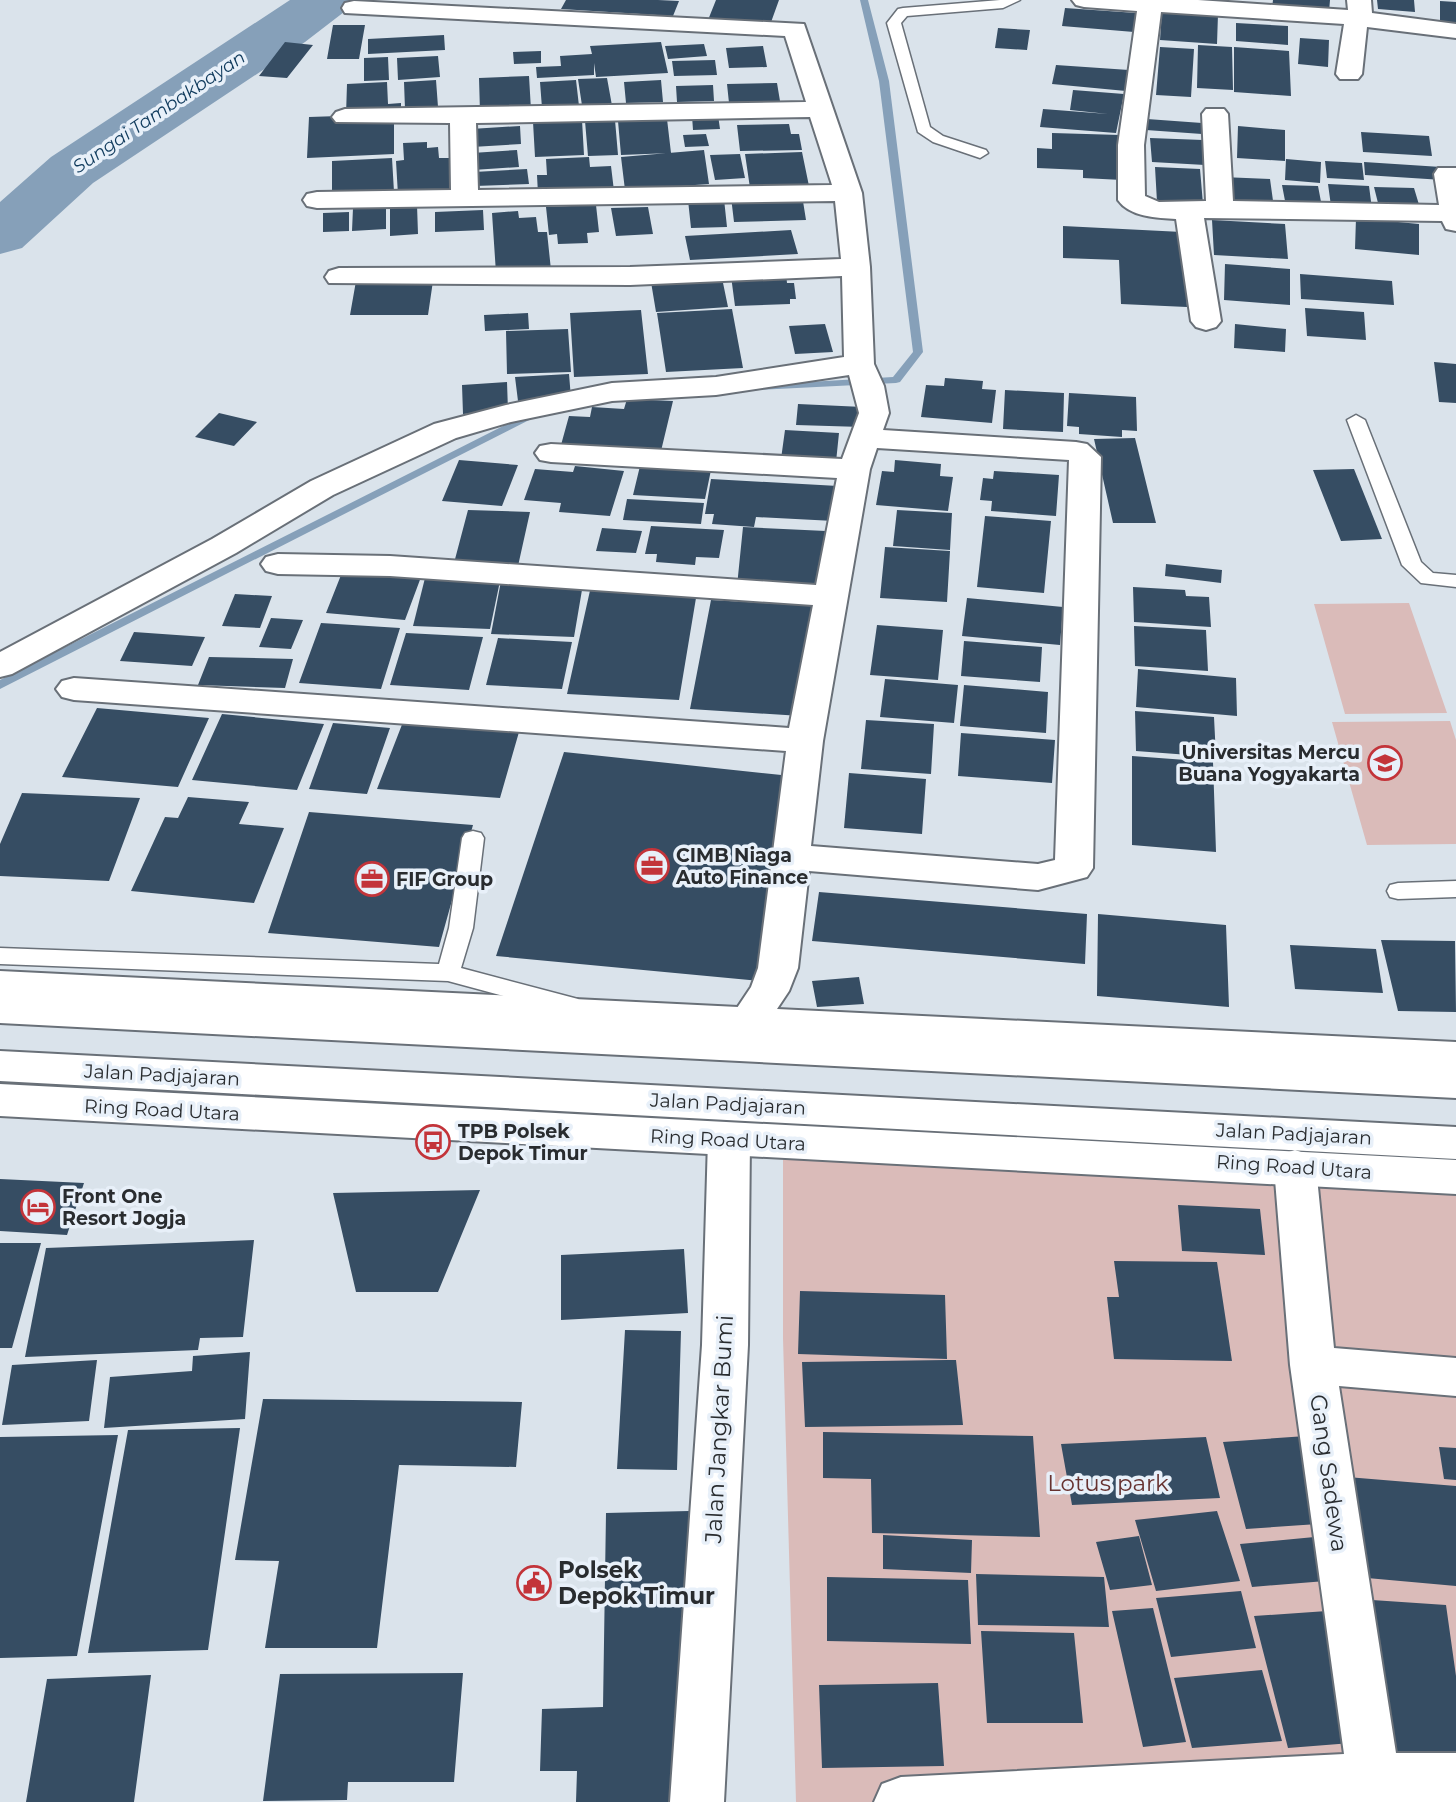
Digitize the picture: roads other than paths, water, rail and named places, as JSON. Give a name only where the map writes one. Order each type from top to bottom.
[{"type":"main road","points":[[1084,0],[1150,5],[1360,10],[1456,32]]},
{"type":"main road","points":[[1150,5],[1131,145],[1132,200],[1154,210],[1220,209],[1455,217],[1447,174]]},
{"type":"main road","points":[[354,8],[791,19],[848,193],[856,267],[864,414],[805,741],[778,968],[769,990],[749,1020]]},
{"type":"main road","points":[[1349,74],[1355,25],[1360,10]]},
{"type":"main road","points":[[345,117],[819,109]]},
{"type":"main road","points":[[1215,114],[1220,209]]},
{"type":"main road","points":[[463,115],[465,197]]},
{"type":"main road","points":[[317,200],[848,193]]},
{"type":"main road","points":[[1188,211],[1206,321]]},
{"type":"main road","points":[[339,277],[630,276],[856,267]]},
{"type":"main road","points":[[0,666],[224,546],[322,488],[445,431],[506,414],[612,392],[716,386],[1076,451],[1085,457],[1074,868],[1038,877],[792,857]]},
{"type":"main road","points":[[551,453],[864,414]]},
{"type":"main road","points":[[278,564],[390,566],[833,596]]},
{"type":"main road","points":[[74,689],[805,741]]},
{"type":"main road","points":[[0,985],[245,1008],[1164,1054],[1456,1057]]},
{"type":"main road","points":[[0,1008],[245,1008],[602,1014],[749,1020],[1164,1054],[1456,1083]]},
{"type":"main road","name":"Jalan Padjajaran","points":[[0,1066],[1182,1144],[1456,1143]]},
{"type":"main road","name":"Ring Road Utara","points":[[0,1100],[729,1140],[1182,1144],[1295,1167],[1456,1177]]},
{"type":"main road","name":"Jalan Jangkar Bumi","points":[[697,1802],[725,1345],[729,1140]]},
{"type":"main road","name":"Gang Sadewa","points":[[1295,1167],[1313,1365],[1374,1778]]},
{"type":"main road","points":[[1313,1365],[1456,1377]]},
{"type":"main road","points":[[901,1802],[1209,1794],[1374,1778],[1456,1778]]},
{"type":"lane","points":[[980,153],[938,139],[923,129],[894,23],[903,12],[1003,4],[1013,0]]},
{"type":"lane","points":[[1356,420],[1412,565],[1428,579],[1456,581]]},
{"type":"lane","points":[[448,973],[461,928],[473,838]]},
{"type":"lane","points":[[1398,891],[1456,889]]},
{"type":"lane","points":[[0,956],[448,973],[602,1014]]},
{"type":"waterway","name":"Sungai Tambakbayan","points":[[0,235],[72,170],[285,30],[325,0]]},
{"type":"waterway","points":[[743,389],[896,380],[918,352],[884,81],[864,0]]},
{"type":"waterway","points":[[0,685],[535,413]]},
{"type":"place","name":"Universitas Mercu Buana Yogyakarta","points":[[1385,763]]},
{"type":"place","name":"CIMB Niaga Auto Finance","points":[[652,866]]},
{"type":"place","name":"FIF Group","points":[[372,879]]},
{"type":"place","name":"TPB Polsek Depok Timur","points":[[433,1142]]},
{"type":"place","name":"Front One Resort Jogja","points":[[38,1207]]},
{"type":"place","name":"Polsek Depok Timur","points":[[534,1583]]},
{"type":"park label","name":"Lotus park","points":[[1108,1483]]}]
